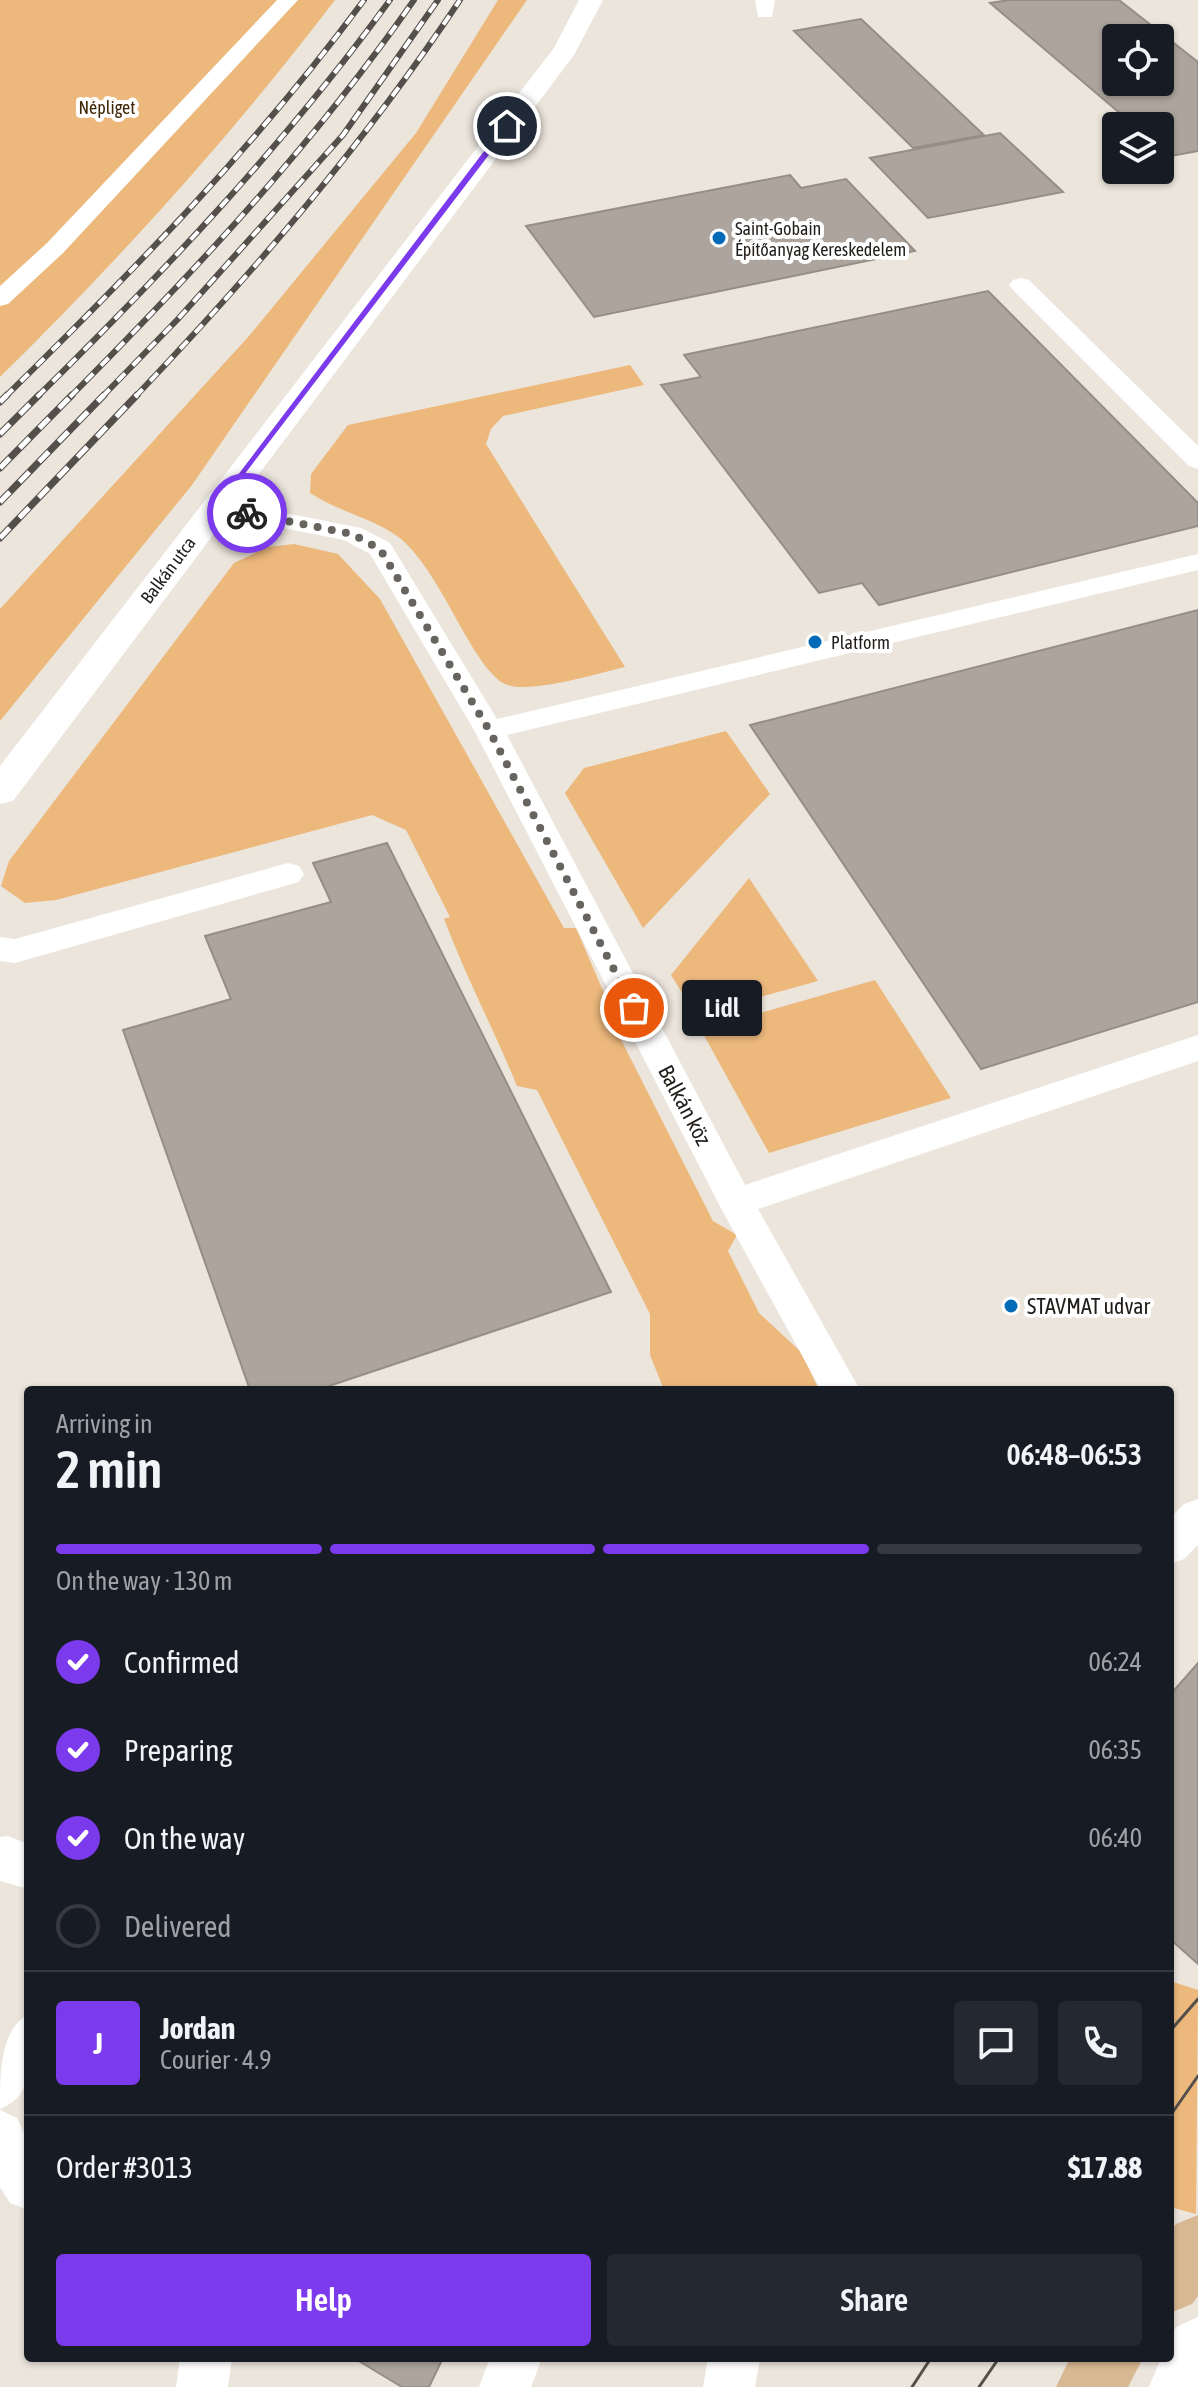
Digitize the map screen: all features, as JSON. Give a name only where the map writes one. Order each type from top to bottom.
[{"type":"main road","points":[[1174,2277],[1198,2246]]},
{"type":"main road","points":[[1088,2387],[1108,2362]]},
{"type":"street","name":"Balkán utca","points":[[0,792],[565,50],[591,0]]},
{"type":"street","points":[[1181,2387],[1198,2349]]},
{"type":"lane","points":[[0,299],[55,248],[288,0]]},
{"type":"lane","points":[[1021,285],[1198,461]]},
{"type":"lane","name":"Balkán köz","points":[[215,507],[352,534],[380,549],[489,730],[736,1202],[839,1386]]},
{"type":"lane","points":[[489,730],[1198,562]]},
{"type":"lane","points":[[8,950],[288,874]]},
{"type":"lane","points":[[736,1202],[1198,1048]]},
{"type":"lane","points":[[1174,1542],[1198,1517]]},
{"type":"lane","points":[[0,1859],[8,1858],[24,1865]]},
{"type":"lane","points":[[0,2085],[24,2045]]},
{"type":"lane","points":[[0,2135],[1,2146],[24,2179]]},
{"type":"lane","points":[[202,2387],[205,2362]]},
{"type":"lane","points":[[505,2387],[514,2362]]},
{"type":"lane","points":[[729,2387],[733,2362]]},
{"type":"green space","name":"Népliget","points":[[0,0],[335,0],[256,99],[174,194],[89,287],[0,377]]},
{"type":"green space","points":[[498,0],[527,0],[192,485],[0,721],[0,609],[249,336],[416,133]]},
{"type":"green space","points":[[630,365],[644,385],[503,416],[491,429],[486,444],[625,667],[546,685],[516,687],[505,684],[492,674],[480,658],[413,551],[387,530],[310,493],[311,474],[348,425]]},
{"type":"green space","points":[[294,544],[338,554],[380,599],[564,928],[576,928],[610,1007],[607,1012],[713,1221],[737,1235],[728,1251],[759,1313],[801,1352],[817,1386],[662,1386],[650,1355],[650,1314],[537,1090],[517,1086],[444,919],[450,917],[406,830],[372,815],[56,900],[25,903],[1,886],[9,861],[234,563],[268,547]]},
{"type":"green space","points":[[726,731],[770,794],[643,928],[565,793],[584,768]]},
{"type":"green space","points":[[749,878],[818,981],[696,1015],[671,975]]},
{"type":"green space","points":[[875,980],[951,1098],[769,1153],[701,1030]]},
{"type":"green space","points":[[1174,1982],[1198,1990],[1196,2214],[1174,2208]]},
{"type":"building","points":[[1009,0],[1119,0],[1150,24],[1102,24],[1102,96],[1174,96],[1174,43],[1198,62],[1198,151],[1174,155],[1174,112],[1118,112],[990,3]]},
{"type":"building","points":[[861,19],[984,135],[913,148],[794,31]]},
{"type":"building","points":[[1000,133],[1063,192],[928,218],[870,158]]},
{"type":"building","name":"Saint-Gobain Építőanyag Kereskedelem","points":[[790,175],[801,188],[846,179],[915,251],[594,317],[526,226]]},
{"type":"building","points":[[988,291],[1198,503],[1198,526],[879,605],[862,583],[819,593],[661,385],[701,377],[684,355]]},
{"type":"building","points":[[1198,610],[1198,1002],[981,1069],[750,725]]},
{"type":"building","points":[[387,843],[611,1292],[329,1386],[249,1386],[123,1030],[231,999],[205,936],[331,902],[313,863]]},
{"type":"building","points":[[1198,1663],[1198,1964],[1174,1943],[1174,1690]]},
{"type":"building","points":[[361,2362],[441,2362],[429,2387],[402,2387]]},
{"type":"tram line","points":[[1174,2026],[1198,1999]]},
{"type":"tram line","points":[[1174,2110],[1198,2076]]},
{"type":"tram line","points":[[912,2387],[928,2362]]},
{"type":"tram line","points":[[979,2387],[996,2362]]},
{"type":"railway","points":[[0,402],[192,206],[281,105],[364,0]]},
{"type":"railway","points":[[37,397],[222,206],[308,105],[390,0]]},
{"type":"railway","points":[[70,397],[251,206],[335,106],[414,0]]},
{"type":"railway","points":[[102,397],[178,319],[343,135],[438,0]]},
{"type":"railway","points":[[135,397],[306,206],[385,105],[460,0]]},
{"type":"railway","points":[[0,468],[72,395]]},
{"type":"railway","points":[[0,502],[104,395]]},
{"type":"railway","points":[[0,538],[137,395]]},
{"type":"railway","points":[[0,434],[37,397]]},
{"type":"way so far","points":[[247,513],[352,534],[380,549],[489,730],[634,1008]]},
{"type":"place","name":"Saint-Gobain Építőanyag Kereskedelem","points":[[719,238]]},
{"type":"place","name":"Platform","points":[[815,642]]},
{"type":"place","name":"Lidl","points":[[634,1008]]},
{"type":"place","name":"STAVMAT udvar","points":[[1011,1306]]},
{"type":"route","points":[[247,513],[215,507],[507,126]]}]
